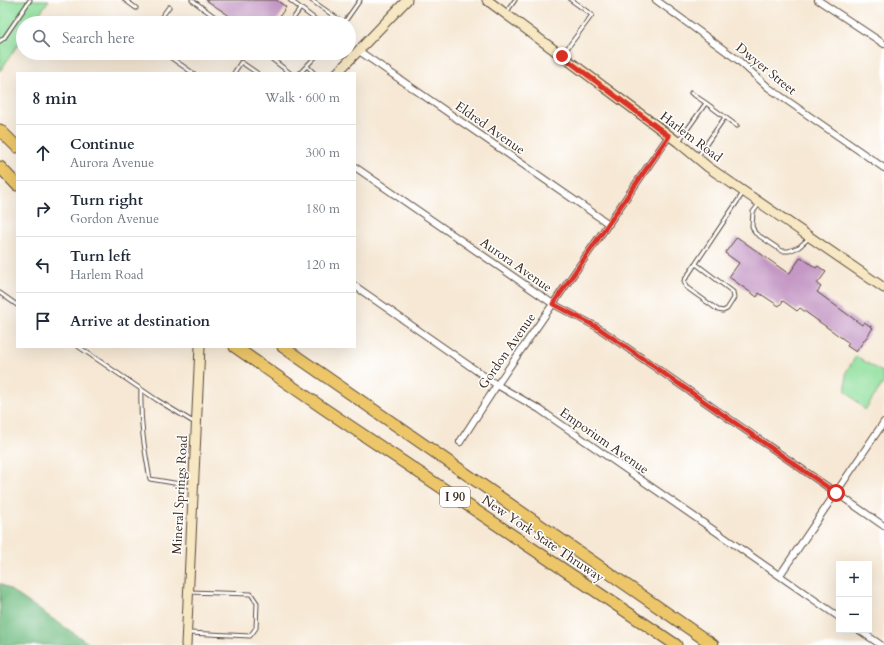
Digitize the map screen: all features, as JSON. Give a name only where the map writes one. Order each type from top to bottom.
[{"type":"highway","points":[[0,130],[16,146]]},
{"type":"highway","points":[[0,167],[16,184]]},
{"type":"highway","name":"New York State Thruway","points":[[236,348],[323,408],[676,645]]},
{"type":"highway","name":"New York State Thruway","points":[[284,348],[713,645]]},
{"type":"main road","points":[[356,51],[407,0]]},
{"type":"main road","name":"Harlem Road","points":[[487,0],[678,142],[697,158],[884,288]]},
{"type":"main road","points":[[338,72],[348,60]]},
{"type":"main road","name":"Mineral Springs Road","points":[[186,645],[200,348]]},
{"type":"street","name":"Dwyer Street","points":[[656,0],[738,60],[769,88],[884,168]]},
{"type":"street","points":[[818,0],[884,44]]},
{"type":"street","name":"Eldred Avenue","points":[[356,54],[609,224]]},
{"type":"street","name":"Gordon Avenue","points":[[460,442],[497,385],[669,136]]},
{"type":"street","name":"Aurora Avenue","points":[[356,168],[553,304],[597,327],[884,526]]},
{"type":"street","name":"Emporium Avenue","points":[[356,287],[497,385],[540,409],[836,615]]},
{"type":"street","points":[[780,575],[884,422]]},
{"type":"street","points":[[863,633],[881,645]]},
{"type":"lane","points":[[19,16],[30,0]]},
{"type":"lane","points":[[124,0],[136,8]]},
{"type":"lane","points":[[192,0],[214,16]]},
{"type":"lane","points":[[290,0],[310,16]]},
{"type":"lane","points":[[311,0],[334,16]]},
{"type":"lane","points":[[349,16],[360,0]]},
{"type":"lane","points":[[506,14],[516,0]]},
{"type":"lane","points":[[562,56],[592,15],[571,0]]},
{"type":"lane","points":[[162,16],[169,7]]},
{"type":"lane","points":[[295,16],[300,9]]},
{"type":"lane","points":[[0,41],[4,38],[16,20]]},
{"type":"lane","points":[[174,60],[192,72]]},
{"type":"lane","points":[[274,60],[289,72]]},
{"type":"lane","points":[[301,72],[313,60]]},
{"type":"lane","points":[[235,72],[241,62],[256,72]]},
{"type":"lane","points":[[307,66],[313,72]]},
{"type":"lane","points":[[692,93],[737,126]]},
{"type":"lane","points":[[678,142],[706,104]]},
{"type":"lane","points":[[697,158],[725,117]]},
{"type":"lane","points":[[696,264],[733,292],[734,298],[727,309],[723,311],[718,310],[686,287],[684,282],[744,191]]},
{"type":"lane","points":[[760,202],[753,212],[752,226],[755,233],[782,251],[789,251],[799,247],[810,237]]},
{"type":"lane","points":[[0,293],[16,304]]},
{"type":"lane","points":[[80,348],[141,389],[197,423]]},
{"type":"lane","points":[[141,389],[140,414],[143,442],[150,479],[194,487]]},
{"type":"lane","points":[[187,633],[250,636],[256,628],[257,603],[251,594],[189,592]]},
{"type":"green space","points":[[0,0],[49,0],[38,16],[16,16],[16,47],[0,71]]},
{"type":"green space","points":[[856,356],[882,372],[884,382],[865,410],[846,391],[846,372]]},
{"type":"green space","points":[[0,583],[91,645],[0,645]]},
{"type":"building","points":[[206,0],[276,0],[286,7],[280,16],[230,16]]},
{"type":"building","points":[[737,237],[789,274],[801,257],[816,268],[818,266],[826,272],[817,284],[821,287],[817,292],[862,325],[864,322],[873,328],[856,352],[847,346],[849,343],[800,308],[797,311],[783,301],[779,306],[759,293],[757,297],[729,277],[739,263],[725,253]]},
{"type":"route","points":[[562,56],[669,136],[553,304],[597,327],[836,493]]}]
